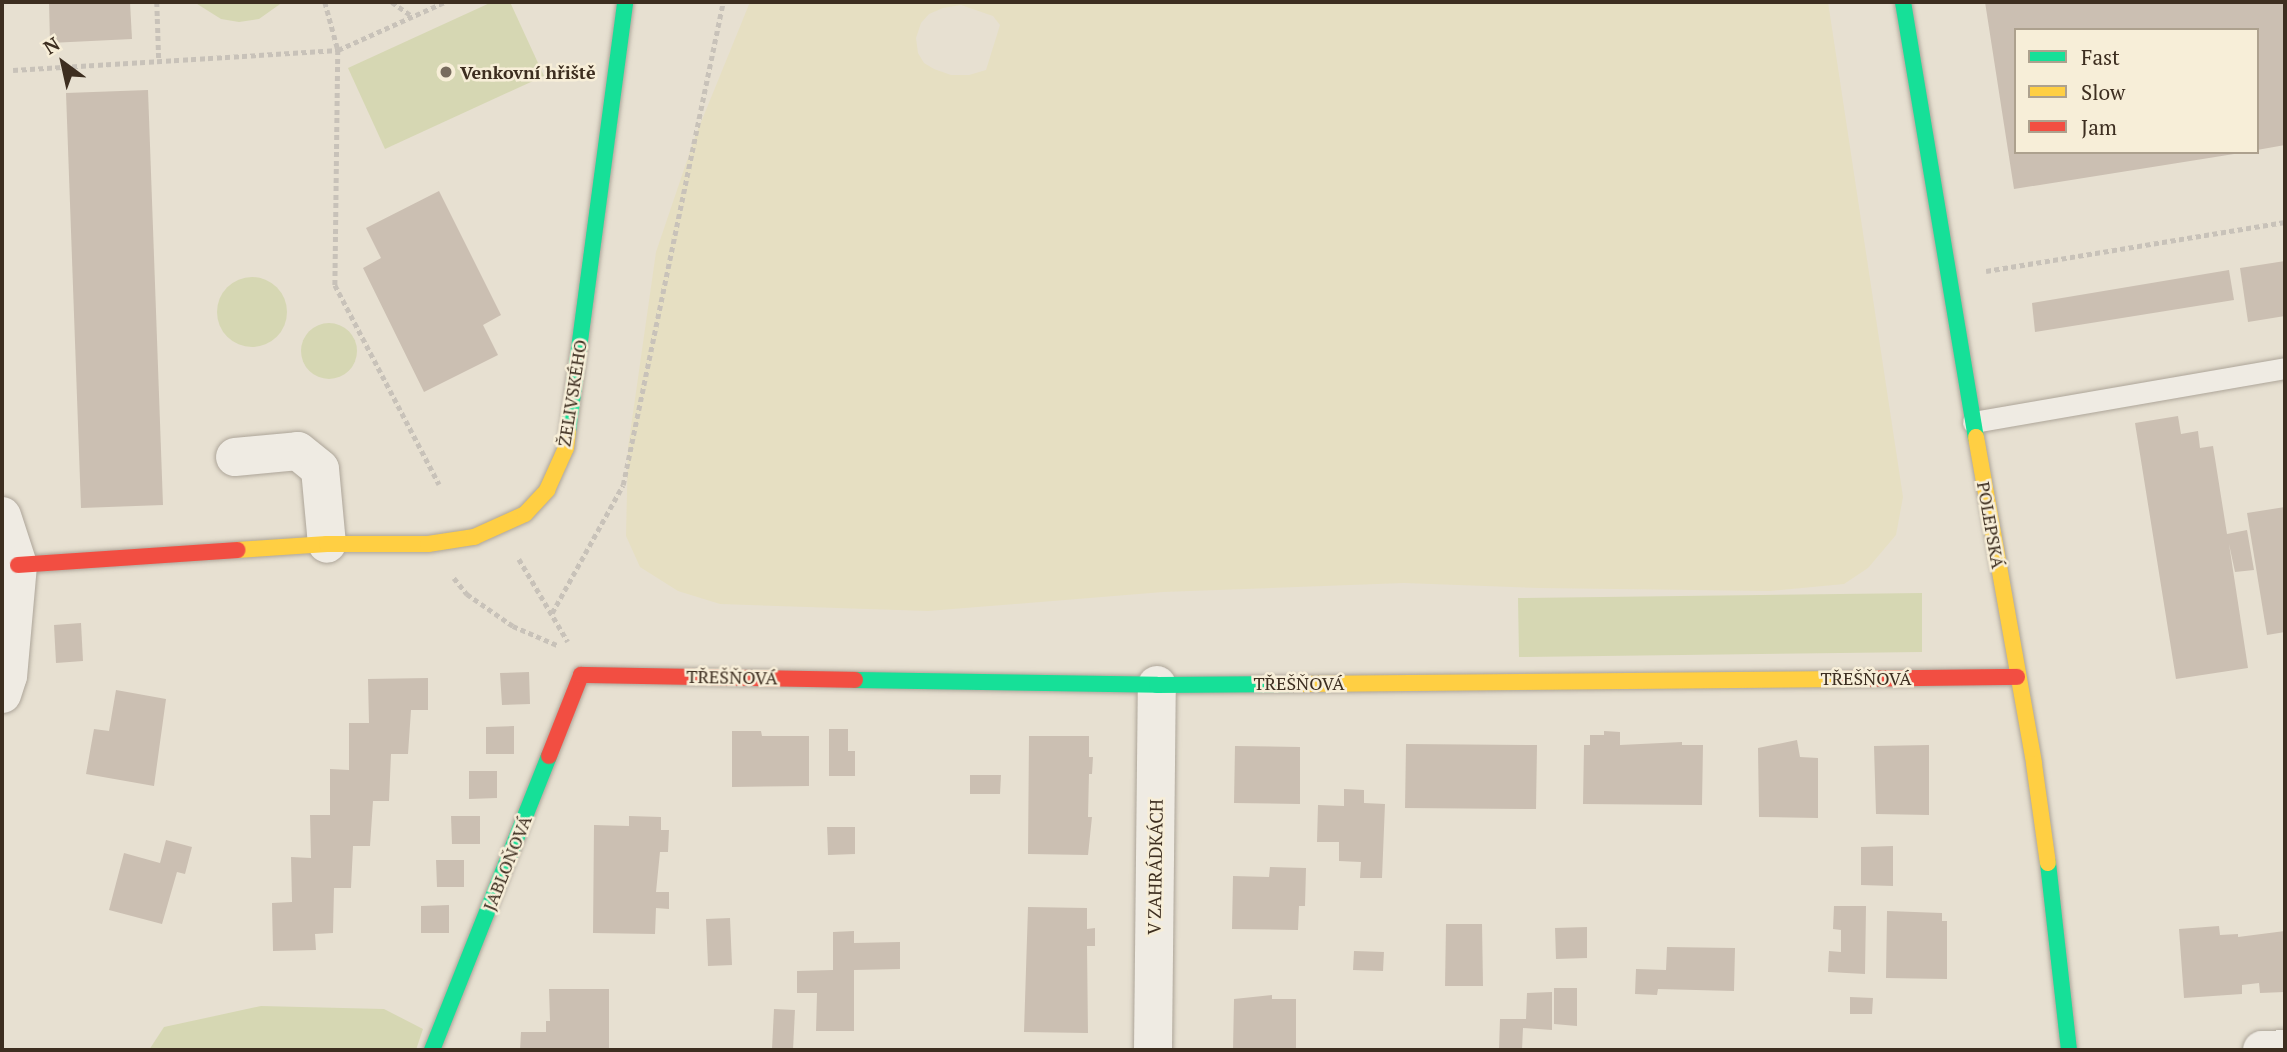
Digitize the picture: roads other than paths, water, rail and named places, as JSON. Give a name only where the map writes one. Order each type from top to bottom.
[{"type":"street","name":"ŽELIVSKÉHO","points":[[18,565],[327,544],[428,544],[474,537],[525,514],[547,490],[566,447],[625,2]]},
{"type":"street","name":"POLEPSKÁ","points":[[1903,2],[1948,277],[2036,777],[2060,949],[2069,1050]]},
{"type":"street","points":[[235,457],[298,451],[320,469],[327,544]]},
{"type":"street","points":[[2,516],[18,565],[8,677],[2,694]]},
{"type":"street","name":"TŘEŠŇOVÁ","points":[[581,675],[1157,685],[2017,677]]},
{"type":"street","name":"JABLOŇOVÁ","points":[[432,1050],[581,675]]},
{"type":"street","name":"V ZAHRÁDKÁCH","points":[[1153,1050],[1157,685]]},
{"type":"street","points":[[2262,1050],[2285,1049]]},
{"type":"lane","points":[[1973,422],[2285,368]]},
{"type":"place","name":"Venkovní hřiště","points":[[446,72]]}]
